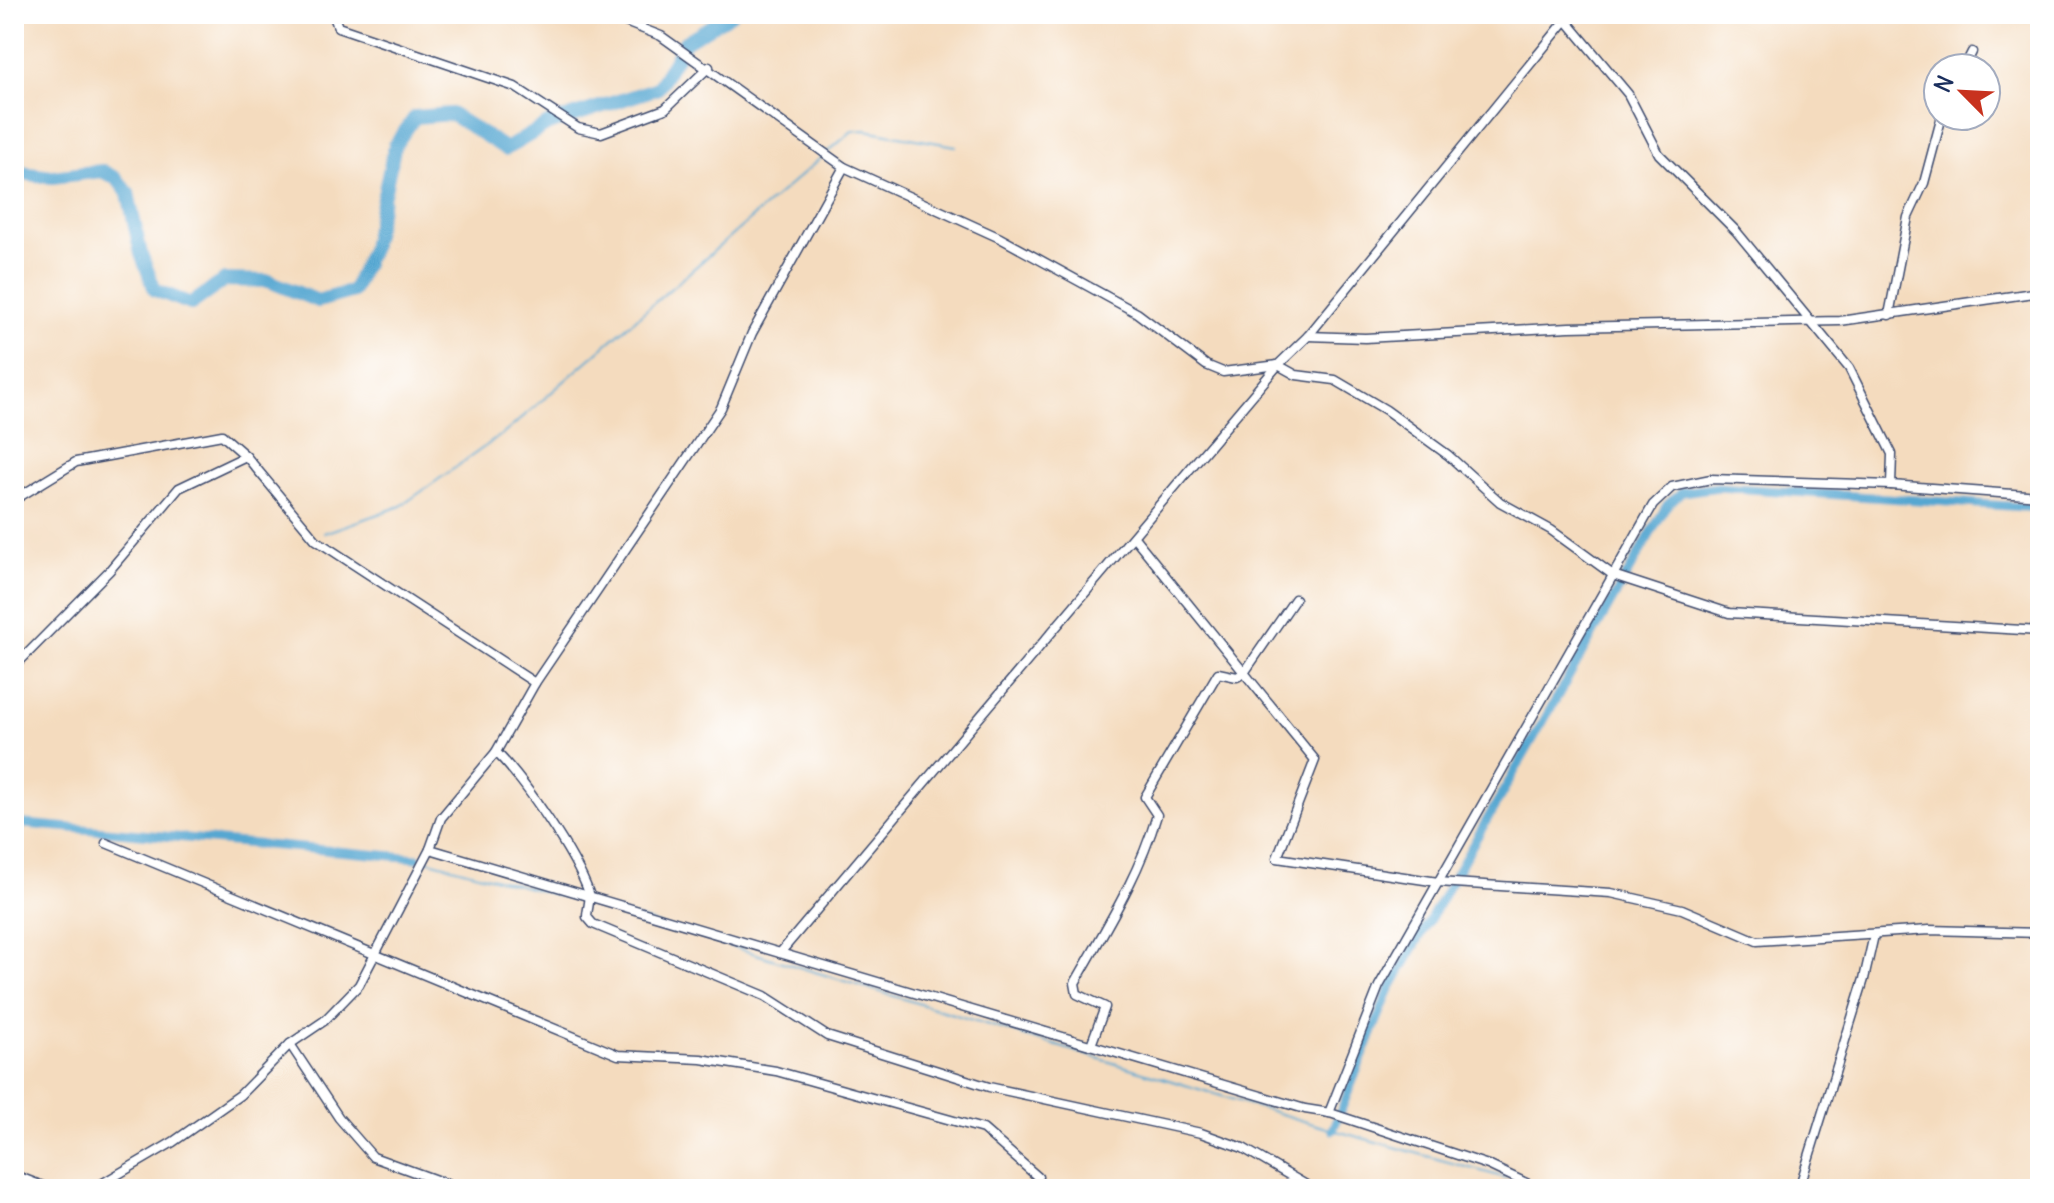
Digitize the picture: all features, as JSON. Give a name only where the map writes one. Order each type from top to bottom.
[{"type":"street","points":[[333,14],[338,27],[515,87],[578,128],[601,133],[665,109],[709,67]]},
{"type":"street","points":[[605,14],[661,36],[698,65],[709,67],[844,167],[1014,245],[1137,313],[1206,365],[1223,372],[1278,365],[1296,375],[1335,380],[1386,410],[1448,455],[1500,502],[1551,530],[1612,575],[1729,613],[2040,631]]},
{"type":"street","points":[[780,953],[1278,365],[1308,336],[1568,17],[1628,94],[1659,154],[1736,231],[1849,368],[1892,454],[1891,485]]},
{"type":"street","points":[[1889,315],[1908,217],[1924,183],[1935,132]]},
{"type":"street","points":[[93,1189],[173,1142],[240,1095],[290,1044],[324,1021],[359,985],[427,856],[441,818],[496,752],[535,683],[721,408],[752,333],[844,167]]},
{"type":"street","points":[[1308,336],[1365,338],[1569,327],[1813,322],[1889,315],[2040,292]]},
{"type":"street","points":[[14,500],[76,462],[222,435],[246,456],[316,540],[535,683]]},
{"type":"street","points":[[14,667],[109,571],[179,488],[246,456]]},
{"type":"street","points":[[1330,1113],[1379,986],[1612,575],[1662,494],[1685,482],[1711,479],[1891,485],[2040,496]]},
{"type":"street","points":[[1134,537],[1315,760],[1277,858],[1438,882],[1611,893],[1682,909],[1757,941],[1929,930],[2040,933]]},
{"type":"street","points":[[1091,1045],[1105,1007],[1077,994],[1075,983],[1129,890],[1145,854],[1157,815],[1145,797],[1218,673],[1237,677],[1244,673],[1295,599]]},
{"type":"street","points":[[496,752],[513,769],[568,852],[589,901],[587,917],[593,924],[765,996],[827,1036],[989,1087],[1201,1133],[1243,1148],[1313,1189]]},
{"type":"street","points":[[106,843],[618,1055],[701,1059],[776,1071],[983,1129],[1038,1177],[1034,1189]]},
{"type":"street","points":[[427,856],[780,953],[1330,1113],[1488,1165],[1539,1189]]},
{"type":"street","points":[[1799,1189],[1864,979],[1874,935]]},
{"type":"street","points":[[290,1044],[339,1118],[373,1157],[461,1189]]},
{"type":"street","points":[[14,1175],[50,1189]]},
{"type":"waterway","points":[[14,172],[52,177],[102,171],[117,179],[128,193],[141,254],[155,290],[191,304],[225,280],[269,281],[318,301],[353,291],[372,247],[395,145],[415,117],[451,114],[506,149],[548,124],[658,88],[685,42],[731,14]]},
{"type":"waterway","points":[[828,152],[852,131],[865,130],[956,146]]},
{"type":"waterway","points":[[324,533],[401,506],[507,431],[823,156]]},
{"type":"waterway","points":[[1333,1130],[1389,991],[1667,505],[1682,492],[1718,487],[2040,508]]},
{"type":"waterway","points":[[14,823],[417,858]]},
{"type":"waterway","points":[[426,860],[586,903]]},
{"type":"waterway","points":[[592,904],[1333,1130],[1506,1178]]},
{"type":"waterway","points":[[1515,1182],[1526,1189]]}]
